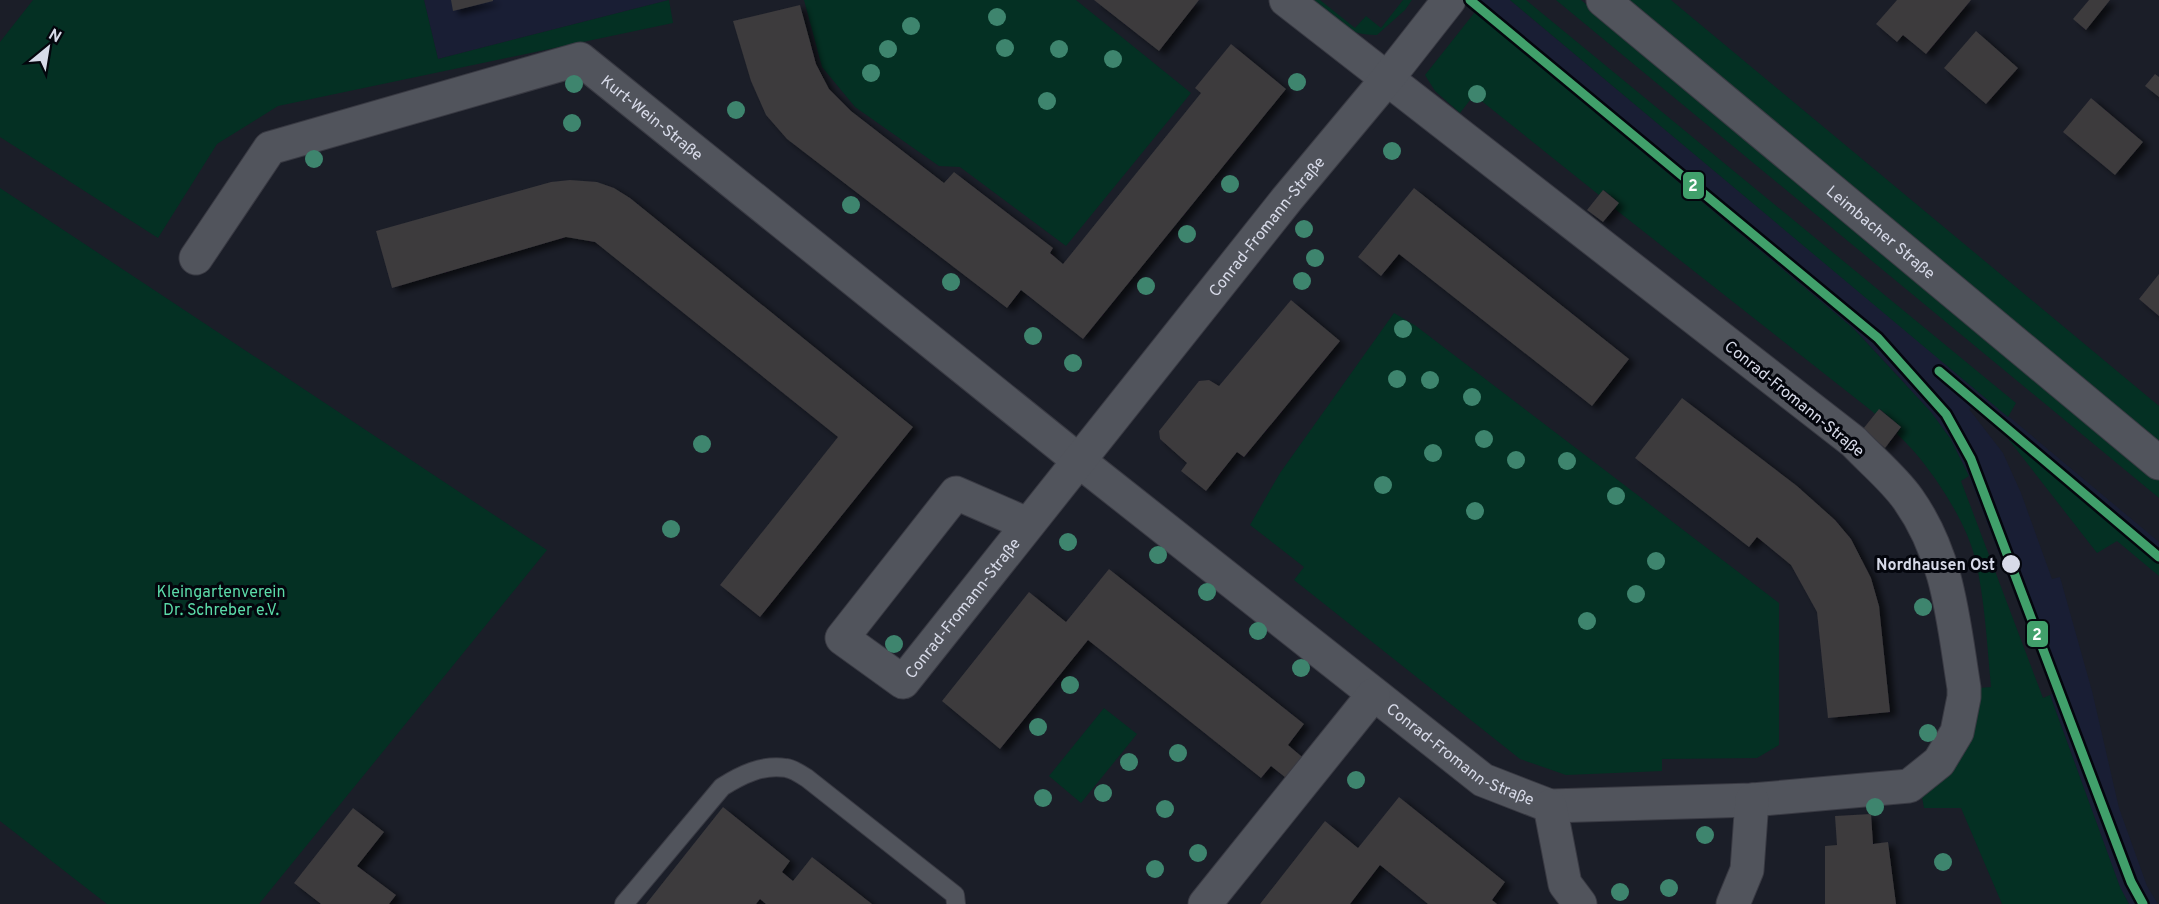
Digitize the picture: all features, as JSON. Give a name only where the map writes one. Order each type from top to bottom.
[{"type":"street","points":[[1286,0],[1387,79]]},
{"type":"street","name":"Conrad-Fromann-Straße","points":[[1027,524],[956,493],[842,638],[903,682],[1078,460],[1449,0]]},
{"type":"street","name":"Leimbacher Straße","points":[[1603,0],[2159,462]]},
{"type":"street","name":"Kurt-Wein-Straße","points":[[196,258],[270,148],[580,59],[1078,460]]},
{"type":"street","name":"Conrad-Fromann-Straße","points":[[1078,460],[1483,780],[1550,806],[1752,800],[1909,786],[1939,762],[1957,732],[1964,697],[1949,593],[1935,546],[1908,498],[1854,442],[1387,79]]},
{"type":"street","name":"Conrad-Fromann-Straße","points":[[1205,904],[1373,695]]},
{"type":"street","points":[[1733,904],[1747,870],[1752,800]]},
{"type":"street","name":"Conrad-Fromann-Straße","points":[[1550,806],[1565,884],[1580,904]]},
{"type":"lane","points":[[624,904],[722,787],[741,775],[761,769],[788,768],[808,778],[955,895],[956,904]]},
{"type":"shaded area","points":[[424,0],[669,0],[438,59]]},
{"type":"shaded area","points":[[1462,0],[1510,0],[2159,542],[2159,562],[1999,427],[1973,407],[1969,409],[2003,453],[2021,493],[2052,579],[2060,577],[2092,691],[2119,808],[2147,886],[2158,904],[2129,904],[2120,888],[2050,695],[2053,693],[1969,476],[1950,438],[1901,379],[1854,329]]},
{"type":"green space","points":[[33,0],[424,0],[438,59],[669,0],[673,23],[278,106],[217,144],[158,238],[0,137],[0,42]]},
{"type":"green space","points":[[804,0],[1076,0],[1191,93],[1066,246],[960,167],[939,166],[855,107],[822,67]]},
{"type":"green space","points":[[1307,0],[1320,0],[1355,28],[1366,16],[1381,28],[1403,0],[1412,0],[1405,10],[1377,35],[1356,32],[1339,25]]},
{"type":"green space","points":[[1510,0],[1526,0],[2016,403],[2008,417]]},
{"type":"green space","points":[[1556,0],[1581,0],[2159,479],[2159,498]]},
{"type":"green space","points":[[1625,0],[1671,0],[2159,406],[2159,443]]},
{"type":"green space","points":[[1475,12],[1854,329],[1931,412],[1950,438],[1969,476],[1961,481],[2043,698],[2050,695],[2120,887],[2129,904],[2002,904],[1961,808],[1924,808],[1920,786],[1968,689],[1991,687],[1985,622],[1975,558],[1954,508],[1920,459],[1897,434],[1901,427],[1880,409],[1875,414],[1615,209],[1618,202],[1604,190],[1599,195],[1474,95],[1460,113],[1435,91],[1425,75]]},
{"type":"green space","name":"Kleingartenverein Dr. Schreber e.V.","points":[[0,188],[547,550],[259,904],[107,904],[0,821]]},
{"type":"green space","points":[[1394,313],[1416,326],[1779,603],[1779,745],[1757,758],[1662,759],[1662,771],[1566,775],[1520,759],[1294,580],[1304,567],[1250,525],[1280,473]]},
{"type":"green space","points":[[2011,437],[2159,562],[2159,576],[2117,541],[2097,553],[2009,440]]},
{"type":"green space","points":[[1104,708],[1137,734],[1081,803],[1049,776]]},
{"type":"building","points":[[451,0],[493,0],[493,1],[453,11]]},
{"type":"building","points":[[1094,0],[1199,0],[1159,51]]},
{"type":"building","points":[[1897,0],[1971,0],[1926,54],[1903,35],[1897,42],[1876,24]]},
{"type":"building","points":[[2089,0],[2110,0],[2086,30],[2073,19]]},
{"type":"building","points":[[800,5],[816,64],[829,89],[851,111],[944,183],[954,172],[1053,248],[1050,253],[1063,264],[1201,93],[1195,88],[1231,44],[1286,89],[1083,339],[1021,290],[1007,308],[787,139],[766,115],[751,81],[733,21]]},
{"type":"building","points":[[1976,31],[2018,68],[1986,104],[1944,68]]},
{"type":"building","points":[[2155,74],[2159,77],[2159,97],[2145,86]]},
{"type":"building","points":[[2091,98],[2143,142],[2115,175],[2063,132]]},
{"type":"building","points":[[570,180],[597,182],[614,188],[630,198],[913,427],[760,617],[720,585],[838,437],[595,242],[566,237],[392,288],[376,231],[551,182]]},
{"type":"building","points":[[1414,188],[1629,359],[1592,406],[1399,254],[1381,276],[1358,257]]},
{"type":"building","points":[[1603,190],[1619,203],[1603,222],[1587,210]]},
{"type":"building","points":[[2159,274],[2159,316],[2139,299]]},
{"type":"building","points":[[1291,300],[1340,341],[1244,457],[1237,452],[1206,491],[1181,471],[1187,463],[1160,439],[1159,431],[1199,381],[1209,380],[1219,386]]},
{"type":"building","points":[[1682,398],[1797,486],[1835,520],[1851,539],[1871,578],[1879,606],[1890,712],[1828,718],[1817,612],[1791,565],[1757,537],[1749,547],[1635,458]]},
{"type":"building","points":[[1879,409],[1901,427],[1885,448],[1863,429]]},
{"type":"building","points":[[1109,569],[1304,724],[1288,745],[1307,761],[1291,782],[1271,766],[1261,778],[1088,640],[1000,749],[942,701],[1029,592],[1066,622]]},
{"type":"building","points":[[1399,797],[1505,882],[1492,900],[1497,904],[1428,904],[1380,865],[1350,904],[1260,904],[1325,821],[1358,848]]},
{"type":"building","points":[[723,807],[790,861],[782,872],[793,881],[812,857],[872,904],[766,904],[760,899],[756,904],[646,904]]},
{"type":"building","points":[[353,808],[384,832],[357,866],[396,895],[389,904],[321,904],[294,883]]},
{"type":"building","points":[[1871,814],[1873,844],[1888,842],[1896,904],[1825,904],[1825,846],[1837,845],[1835,816]]},
{"type":"transit line","name":"2","points":[[1470,0],[1878,338],[1946,414],[1971,459],[2131,882],[2143,904]]},
{"type":"transit line","name":"2","points":[[1939,371],[2159,557]]},
{"type":"place","name":"Nordhausen Ost","points":[[2011,564]]}]
